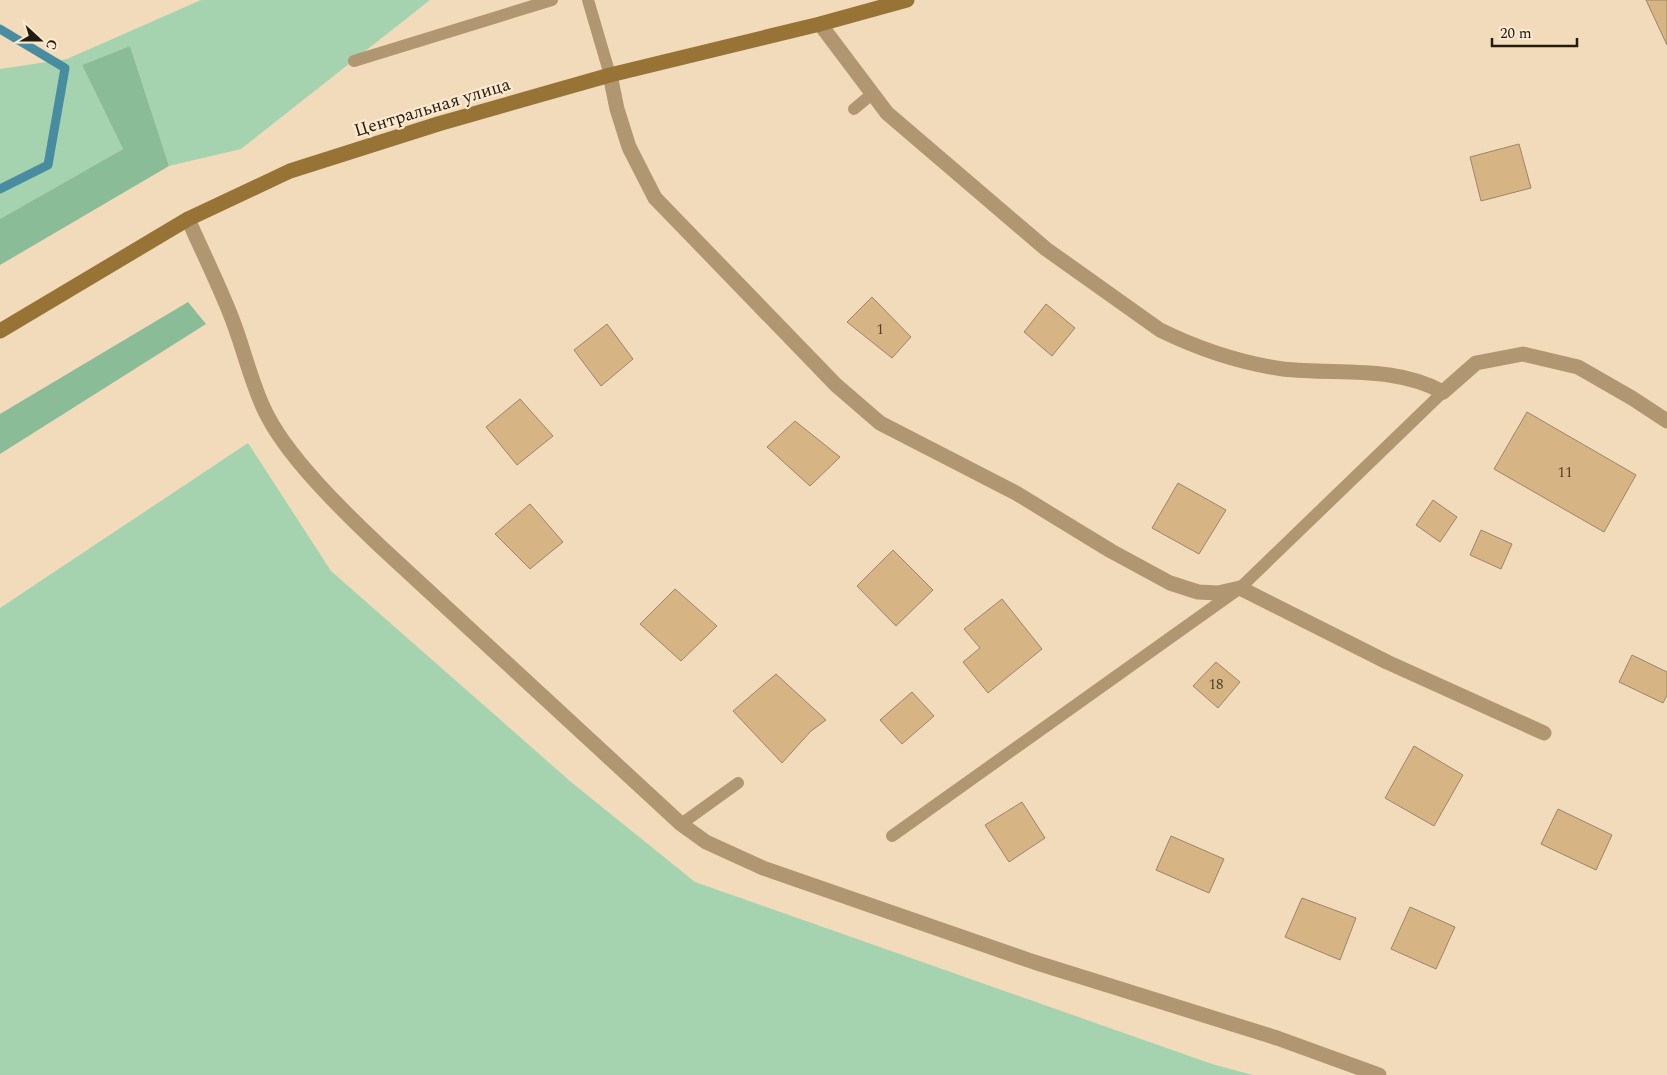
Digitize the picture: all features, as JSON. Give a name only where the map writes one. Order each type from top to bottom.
[{"type":"main road","name":"Центральная улица","points":[[0,330],[188,219],[290,171],[438,124],[610,75],[820,24],[907,0]]},
{"type":"street","points":[[820,24],[887,113],[1000,212],[1046,249],[1160,330],[1206,350],[1233,358],[1283,368],[1363,372],[1403,377],[1424,381],[1444,392],[1476,363],[1523,354],[1578,367],[1632,398],[1667,421]]},
{"type":"street","points":[[610,75],[617,109],[629,147],[655,198],[836,385],[880,424],[1016,493],[1112,551],[1170,583],[1198,592],[1218,593],[1240,588],[1387,662],[1544,733]]},
{"type":"street","points":[[188,219],[231,316],[264,410],[286,444],[313,477],[346,514],[381,547],[681,824],[706,842],[764,868],[1034,962],[1277,1038],[1379,1075]]},
{"type":"lane","points":[[354,61],[552,0]]},
{"type":"lane","points":[[588,0],[610,75]]},
{"type":"lane","points":[[854,109],[872,94]]},
{"type":"lane","points":[[892,836],[1240,588],[1444,392]]},
{"type":"lane","points":[[681,824],[738,783]]},
{"type":"green space","points":[[201,0],[430,0],[241,149],[169,166],[130,46],[82,65],[123,149],[0,219],[0,69],[67,59]]},
{"type":"green space","points":[[130,46],[169,166],[0,265],[0,219],[123,149],[82,65]]},
{"type":"green space","points":[[188,302],[206,324],[0,454],[0,414]]},
{"type":"green space","points":[[248,443],[331,571],[571,782],[695,882],[1212,1064],[1253,1075],[0,1075],[0,608]]},
{"type":"building","points":[[1646,0],[1667,0],[1667,45]]},
{"type":"building","points":[[1519,144],[1531,188],[1481,201],[1470,157]]},
{"type":"building","points":[[872,297],[911,337],[892,358],[847,322]]},
{"type":"building","points":[[1046,304],[1075,328],[1052,356],[1024,332]]},
{"type":"building","points":[[607,324],[633,359],[601,386],[574,350]]},
{"type":"building","points":[[520,399],[553,436],[517,465],[486,427]]},
{"type":"building","points":[[1527,412],[1636,475],[1604,532],[1494,469]]},
{"type":"building","points":[[795,421],[840,457],[810,486],[767,447]]},
{"type":"building","points":[[1178,483],[1226,510],[1199,554],[1152,528]]},
{"type":"building","points":[[1433,500],[1457,517],[1440,542],[1416,525]]},
{"type":"building","points":[[530,504],[563,542],[530,569],[495,534]]},
{"type":"building","points":[[1481,530],[1512,544],[1501,569],[1470,555]]},
{"type":"building","points":[[893,550],[933,590],[896,626],[857,586]]},
{"type":"building","points":[[675,589],[717,626],[681,661],[640,624]]},
{"type":"building","points":[[1002,599],[1042,649],[988,693],[963,662],[980,648],[964,629]]},
{"type":"building","points":[[1632,655],[1667,672],[1667,695],[1663,703],[1619,682]]},
{"type":"building","points":[[1216,662],[1240,682],[1218,708],[1193,686]]},
{"type":"building","points":[[776,674],[826,720],[811,731],[782,763],[733,711]]},
{"type":"building","points":[[912,692],[934,716],[902,744],[880,720]]},
{"type":"building","points":[[1414,746],[1463,775],[1434,826],[1385,798]]},
{"type":"building","points":[[1022,802],[1045,838],[1009,862],[985,825]]},
{"type":"building","points":[[1558,809],[1612,835],[1596,870],[1541,844]]},
{"type":"building","points":[[1171,836],[1224,859],[1209,893],[1156,870]]},
{"type":"building","points":[[1302,898],[1356,918],[1340,960],[1285,937]]},
{"type":"building","points":[[1410,907],[1455,927],[1436,969],[1391,949]]},
{"type":"waterway","points":[[0,29],[65,68],[48,165],[0,189]]}]
